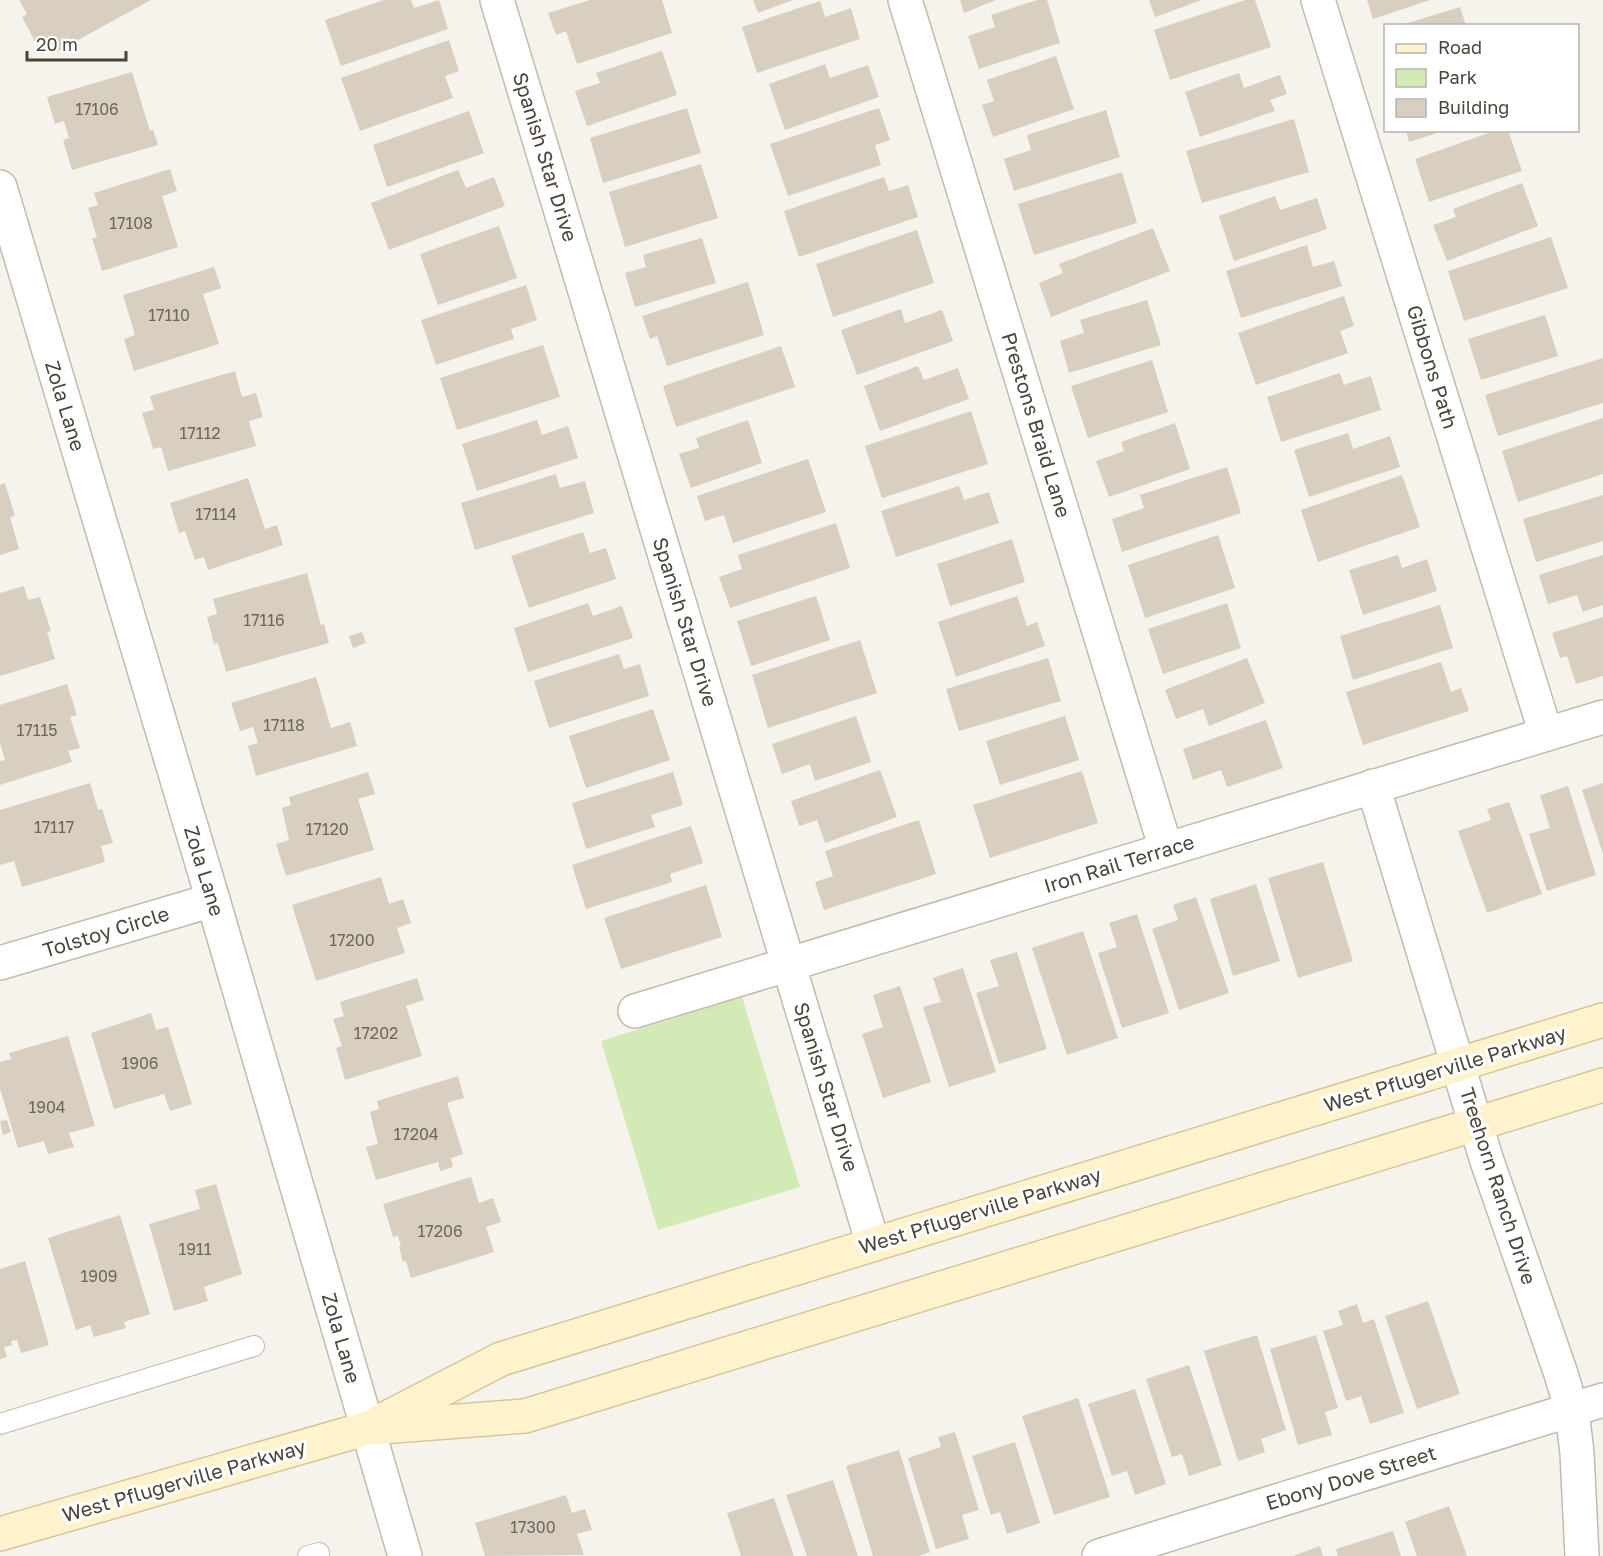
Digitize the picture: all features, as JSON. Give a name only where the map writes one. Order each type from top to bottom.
[{"type":"main road","name":"West Pflugerville Parkway","points":[[0,1534],[368,1428],[501,1359],[1603,1020]]},
{"type":"main road","name":"West Pflugerville Parkway","points":[[368,1428],[525,1416],[1603,1085]]},
{"type":"street","name":"Spanish Star Drive","points":[[497,0],[873,1244]]},
{"type":"street","name":"Prestons Braid Lane","points":[[905,0],[1167,849]]},
{"type":"street","name":"Gibbons Path","points":[[1318,0],[1546,734]]},
{"type":"street","name":"Zola Lane","points":[[0,187],[213,900],[405,1556]]},
{"type":"street","name":"Iron Rail Terrace","points":[[635,1011],[1603,717]]},
{"type":"street","name":"Treehorn Ranch Drive","points":[[1373,786],[1486,1158],[1572,1411],[1577,1453],[1582,1556]]},
{"type":"street","name":"Tolstoy Circle","points":[[0,963],[213,900]]},
{"type":"street","name":"Ebony Dove Street","points":[[1100,1556],[1603,1401]]},
{"type":"lane","points":[[0,1424],[254,1346]]},
{"type":"green space","points":[[742,997],[800,1187],[658,1230],[601,1041]]},
{"type":"building","points":[[19,0],[151,0],[56,52],[49,39],[37,45],[22,17],[27,14]]},
{"type":"building","points":[[384,0],[411,0],[414,8],[439,0],[448,29],[341,66],[325,20]]},
{"type":"building","points":[[590,0],[662,0],[672,33],[577,64],[566,31],[556,35],[548,13]]},
{"type":"building","points":[[753,0],[793,0],[758,13]]},
{"type":"building","points":[[960,0],[996,0],[964,13]]},
{"type":"building","points":[[1037,0],[1047,0],[1060,43],[979,69],[968,36],[995,27],[991,15]]},
{"type":"building","points":[[1149,0],[1202,0],[1155,17]]},
{"type":"building","points":[[1245,0],[1255,0],[1271,47],[1170,80],[1154,30]]},
{"type":"building","points":[[1367,0],[1430,0],[1373,19]]},
{"type":"building","points":[[820,1],[825,17],[851,8],[860,39],[757,73],[742,27]]},
{"type":"building","points":[[1460,7],[1465,24],[1404,24]]},
{"type":"building","points":[[449,40],[459,71],[445,76],[453,98],[360,131],[341,78]]},
{"type":"building","points":[[662,51],[677,95],[587,126],[575,91],[600,83],[596,73]]},
{"type":"building","points":[[1056,56],[1074,109],[993,137],[982,105],[994,101],[987,80]]},
{"type":"building","points":[[825,64],[830,78],[868,65],[879,97],[785,130],[769,84]]},
{"type":"building","points":[[132,72],[150,131],[153,129],[158,145],[72,170],[63,140],[69,138],[64,121],[55,124],[47,97]]},
{"type":"building","points":[[1239,73],[1244,88],[1280,75],[1287,94],[1270,100],[1275,111],[1200,137],[1185,92]]},
{"type":"building","points":[[687,108],[701,153],[603,183],[590,138]]},
{"type":"building","points":[[879,108],[890,140],[875,145],[881,165],[788,196],[770,144]]},
{"type":"building","points":[[1106,110],[1120,157],[1014,191],[1004,159],[1031,150],[1027,135]]},
{"type":"building","points":[[469,111],[484,153],[387,187],[373,145]]},
{"type":"building","points":[[1294,119],[1309,172],[1202,203],[1186,151]]},
{"type":"building","points":[[1406,132],[1440,132],[1409,142]]},
{"type":"building","points":[[1491,132],[1509,132],[1522,171],[1429,202],[1415,159]]},
{"type":"building","points":[[701,164],[718,218],[625,247],[609,192]]},
{"type":"building","points":[[170,169],[177,191],[162,196],[178,247],[102,271],[92,238],[97,238],[88,208],[98,205],[94,193]]},
{"type":"building","points":[[458,170],[466,188],[494,177],[505,206],[389,250],[371,203]]},
{"type":"building","points":[[1122,172],[1137,223],[1034,255],[1018,204]]},
{"type":"building","points":[[884,177],[889,191],[908,185],[918,217],[799,257],[784,211]]},
{"type":"building","points":[[1522,183],[1538,226],[1447,261],[1433,225],[1456,217],[1453,209]]},
{"type":"building","points":[[1275,196],[1280,210],[1317,198],[1327,229],[1234,261],[1219,216]]},
{"type":"building","points":[[499,226],[517,278],[438,305],[420,254]]},
{"type":"building","points":[[1153,228],[1170,271],[1051,317],[1039,283],[1063,273],[1059,264]]},
{"type":"building","points":[[917,230],[934,283],[833,317],[816,264]]},
{"type":"building","points":[[1551,237],[1568,288],[1464,321],[1448,271]]},
{"type":"building","points":[[702,238],[716,283],[635,307],[625,273],[646,267],[643,255]]},
{"type":"building","points":[[1307,245],[1313,267],[1334,261],[1342,286],[1241,318],[1226,271]]},
{"type":"building","points":[[214,267],[221,288],[203,294],[219,344],[134,371],[124,339],[135,335],[123,295]]},
{"type":"building","points":[[748,282],[764,335],[667,366],[657,336],[650,339],[642,316]]},
{"type":"building","points":[[526,285],[537,320],[511,329],[514,339],[436,365],[421,320]]},
{"type":"building","points":[[1344,296],[1354,326],[1340,331],[1348,353],[1256,385],[1238,333]]},
{"type":"building","points":[[1147,300],[1161,345],[1069,373],[1060,341],[1084,333],[1080,320]]},
{"type":"building","points":[[901,309],[905,323],[942,310],[953,341],[857,375],[841,330]]},
{"type":"building","points":[[1545,315],[1558,356],[1481,380],[1468,339]]},
{"type":"building","points":[[543,345],[560,397],[457,430],[440,378]]},
{"type":"building","points":[[781,346],[795,387],[676,427],[663,386]]},
{"type":"building","points":[[1603,358],[1603,403],[1498,436],[1485,395]]},
{"type":"building","points":[[1152,360],[1168,412],[1088,438],[1071,386]]},
{"type":"building","points":[[918,366],[924,380],[958,368],[969,399],[880,431],[864,386]]},
{"type":"building","points":[[235,371],[242,397],[256,393],[263,417],[249,421],[256,446],[168,471],[161,447],[153,449],[142,413],[154,410],[150,396]]},
{"type":"building","points":[[1340,373],[1344,385],[1371,376],[1381,410],[1281,442],[1267,397]]},
{"type":"building","points":[[971,411],[988,464],[882,498],[865,446]]},
{"type":"building","points":[[1603,418],[1603,474],[1518,502],[1502,451]]},
{"type":"building","points":[[537,420],[542,435],[568,426],[578,458],[477,491],[462,444]]},
{"type":"building","points":[[748,420],[762,463],[691,488],[679,454],[699,448],[696,438]]},
{"type":"building","points":[[1175,423],[1190,469],[1109,497],[1096,461],[1124,451],[1121,442]]},
{"type":"building","points":[[1348,433],[1353,449],[1390,436],[1400,467],[1309,497],[1294,450]]},
{"type":"building","points":[[808,459],[826,512],[733,543],[724,515],[705,521],[697,496]]},
{"type":"building","points":[[1227,467],[1241,513],[1122,552],[1112,519],[1144,508],[1140,495]]},
{"type":"building","points":[[556,474],[560,488],[585,481],[594,513],[475,550],[461,503]]},
{"type":"building","points":[[1402,475],[1420,527],[1318,562],[1301,510]]},
{"type":"building","points":[[248,478],[265,529],[277,525],[283,545],[208,570],[204,557],[195,560],[185,531],[179,533],[170,503]]},
{"type":"building","points":[[5,483],[15,516],[10,517],[19,549],[0,555],[0,485]]},
{"type":"building","points":[[959,486],[964,500],[989,492],[999,523],[896,557],[881,511]]},
{"type":"building","points":[[1603,495],[1603,541],[1536,562],[1523,519]]},
{"type":"building","points":[[836,523],[850,568],[730,608],[719,577],[742,569],[738,555]]},
{"type":"building","points":[[583,532],[590,553],[606,548],[616,579],[529,608],[511,556]]},
{"type":"building","points":[[1218,535],[1235,588],[1145,618],[1128,565]]},
{"type":"building","points":[[1012,539],[1025,582],[950,606],[937,564]]},
{"type":"building","points":[[1398,555],[1402,568],[1427,559],[1437,591],[1363,615],[1349,570]]},
{"type":"building","points":[[1603,555],[1603,605],[1583,612],[1577,595],[1548,604],[1539,575]]},
{"type":"building","points":[[307,573],[321,625],[324,624],[329,643],[226,672],[218,643],[214,644],[207,617],[217,614],[213,599]]},
{"type":"building","points":[[24,586],[28,600],[40,597],[51,631],[47,632],[55,659],[0,676],[0,593]]},
{"type":"building","points":[[816,596],[830,640],[751,666],[737,621]]},
{"type":"building","points":[[1017,596],[1027,626],[1037,622],[1045,646],[956,677],[938,622]]},
{"type":"building","points":[[588,603],[593,616],[622,606],[633,638],[528,672],[514,628]]},
{"type":"building","points":[[1227,603],[1241,648],[1163,674],[1148,629]]},
{"type":"building","points":[[1440,605],[1453,648],[1353,680],[1340,636]]},
{"type":"building","points":[[1603,617],[1603,676],[1576,684],[1567,656],[1560,658],[1552,633]]},
{"type":"building","points":[[362,632],[366,643],[353,648],[349,636]]},
{"type":"building","points":[[860,640],[877,693],[768,728],[752,675]]},
{"type":"building","points":[[619,654],[624,669],[640,664],[649,696],[549,728],[534,681]]},
{"type":"building","points":[[1048,658],[1061,701],[959,731],[946,689]]},
{"type":"building","points":[[1247,658],[1265,703],[1209,726],[1203,709],[1176,719],[1165,690]]},
{"type":"building","points":[[1441,662],[1451,692],[1461,688],[1469,711],[1363,745],[1346,692]]},
{"type":"building","points":[[316,677],[331,728],[350,722],[357,746],[256,776],[248,746],[258,743],[253,727],[240,731],[231,703]]},
{"type":"building","points":[[67,684],[77,715],[70,717],[80,748],[68,751],[72,762],[0,785],[0,761],[5,760],[0,743],[0,705]]},
{"type":"building","points":[[653,709],[670,760],[586,788],[569,736]]},
{"type":"building","points":[[856,716],[871,762],[815,781],[810,764],[782,774],[772,744]]},
{"type":"building","points":[[1065,716],[1079,760],[1000,785],[986,741]]},
{"type":"building","points":[[1266,720],[1283,768],[1227,787],[1221,770],[1193,780],[1183,749]]},
{"type":"building","points":[[880,770],[897,817],[825,843],[817,820],[799,826],[791,801]]},
{"type":"building","points":[[1082,771],[1098,823],[990,858],[973,805]]},
{"type":"building","points":[[368,772],[375,794],[358,799],[374,850],[286,876],[276,844],[289,840],[282,808],[291,805],[289,797]]},
{"type":"building","points":[[673,772],[683,805],[651,815],[655,827],[586,849],[572,803]]},
{"type":"building","points":[[90,783],[98,810],[102,809],[113,843],[101,846],[105,862],[22,887],[14,861],[0,865],[0,810]]},
{"type":"building","points":[[1603,783],[1603,854],[1582,790]]},
{"type":"building","points":[[1568,786],[1596,875],[1547,891],[1529,834],[1550,828],[1540,795]]},
{"type":"building","points":[[1509,802],[1542,894],[1487,913],[1458,831],[1491,820],[1487,809]]},
{"type":"building","points":[[919,820],[936,874],[824,910],[815,882],[833,876],[825,851]]},
{"type":"building","points":[[691,826],[703,863],[670,874],[672,882],[586,909],[572,865]]},
{"type":"building","points":[[1323,862],[1353,961],[1298,978],[1268,878]]},
{"type":"building","points":[[381,877],[389,904],[403,899],[411,923],[397,928],[405,953],[316,981],[292,905]]},
{"type":"building","points":[[1256,884],[1280,961],[1233,976],[1210,899]]},
{"type":"building","points":[[706,885],[722,937],[621,969],[604,918]]},
{"type":"building","points":[[1196,897],[1229,993],[1179,1010],[1152,929],[1178,920],[1173,905]]},
{"type":"building","points":[[1137,914],[1169,1013],[1122,1028],[1098,953],[1117,947],[1109,923]]},
{"type":"building","points":[[1083,931],[1118,1038],[1067,1055],[1032,948]]},
{"type":"building","points":[[1017,952],[1047,1049],[999,1064],[976,993],[999,986],[990,960]]},
{"type":"building","points":[[963,968],[996,1072],[949,1087],[923,1007],[941,1002],[933,978]]},
{"type":"building","points":[[417,978],[424,1000],[406,1006],[422,1056],[345,1080],[336,1048],[342,1046],[333,1019],[344,1016],[340,1002]]},
{"type":"building","points":[[900,986],[931,1082],[883,1098],[862,1034],[883,1027],[873,995]]},
{"type":"building","points":[[151,1013],[156,1030],[168,1027],[192,1104],[170,1111],[164,1094],[114,1109],[91,1033]]},
{"type":"building","points":[[68,1036],[95,1126],[69,1133],[74,1147],[48,1154],[44,1141],[18,1148],[0,1089],[0,1062],[11,1059],[9,1053]]},
{"type":"building","points":[[458,1076],[464,1098],[447,1103],[463,1154],[451,1158],[453,1167],[440,1171],[438,1162],[376,1180],[366,1147],[378,1144],[370,1112],[379,1109],[377,1101]]},
{"type":"building","points":[[7,1120],[11,1132],[3,1135],[0,1121]]},
{"type":"building","points":[[471,1177],[479,1203],[493,1198],[501,1222],[486,1227],[494,1252],[411,1278],[406,1261],[403,1262],[398,1236],[393,1237],[383,1204]]},
{"type":"building","points":[[216,1184],[242,1274],[204,1287],[208,1301],[174,1311],[149,1224],[200,1209],[195,1190]]},
{"type":"building","points":[[120,1215],[150,1314],[124,1322],[126,1328],[94,1337],[90,1325],[76,1330],[48,1238]]},
{"type":"building","points":[[25,1261],[49,1345],[21,1353],[17,1340],[11,1341],[12,1345],[4,1347],[7,1357],[0,1359],[0,1269]]},
{"type":"building","points":[[1428,1301],[1460,1394],[1417,1409],[1385,1316]]},
{"type":"building","points":[[1357,1304],[1363,1323],[1374,1319],[1404,1413],[1370,1424],[1361,1396],[1346,1401],[1323,1331],[1343,1325],[1338,1311]]},
{"type":"building","points":[[1257,1335],[1286,1430],[1261,1439],[1265,1452],[1238,1461],[1204,1351]]},
{"type":"building","points":[[1316,1335],[1338,1408],[1325,1412],[1332,1435],[1298,1445],[1270,1349]]},
{"type":"building","points":[[1189,1365],[1222,1465],[1189,1476],[1182,1454],[1172,1457],[1146,1379]]},
{"type":"building","points":[[1135,1389],[1166,1484],[1135,1495],[1127,1471],[1112,1476],[1088,1404]]},
{"type":"building","points":[[1078,1398],[1110,1497],[1054,1515],[1022,1416]]},
{"type":"building","points":[[955,1432],[979,1510],[962,1515],[969,1539],[936,1549],[908,1458],[941,1447],[938,1437]]},
{"type":"building","points":[[1015,1442],[1040,1523],[1007,1534],[1000,1512],[991,1515],[972,1456]]},
{"type":"building","points":[[899,1450],[930,1552],[919,1556],[873,1556],[846,1466]]},
{"type":"building","points":[[833,1480],[858,1556],[807,1556],[786,1495]]},
{"type":"building","points":[[566,1495],[572,1513],[585,1509],[592,1530],[577,1534],[584,1555],[485,1556],[475,1523]]},
{"type":"building","points":[[774,1498],[794,1556],[741,1556],[727,1513]]},
{"type":"building","points":[[1449,1506],[1467,1556],[1417,1556],[1405,1522]]},
{"type":"building","points":[[1393,1531],[1401,1556],[1338,1556],[1336,1549]]},
{"type":"building","points":[[1320,1546],[1323,1556],[1293,1556]]}]
